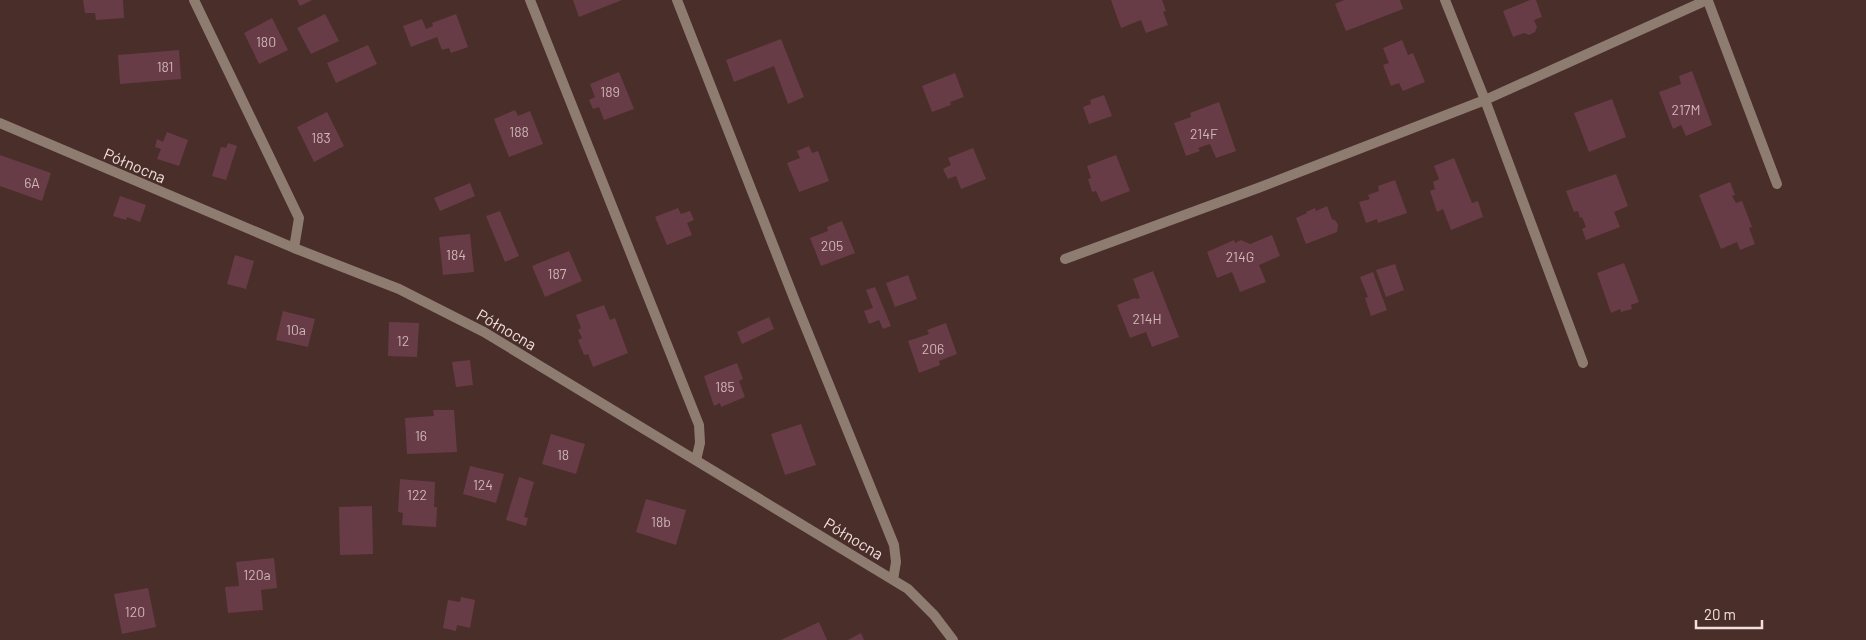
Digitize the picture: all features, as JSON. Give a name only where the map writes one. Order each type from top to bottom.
[{"type":"street","points":[[194,0],[299,218],[294,248]]},
{"type":"street","points":[[530,0],[699,425],[700,443],[696,460]]},
{"type":"street","points":[[677,0],[791,292],[894,545],[896,562],[893,580]]},
{"type":"street","points":[[1445,0],[1485,100],[1583,362]]},
{"type":"street","points":[[1065,259],[1258,188],[1485,100],[1708,1],[1777,184]]},
{"type":"street","name":"Północna","points":[[0,123],[294,248],[398,289],[484,332],[893,580],[920,600],[953,640]]},
{"type":"building","points":[[83,0],[123,0],[124,18],[96,20],[95,13],[85,13]]},
{"type":"building","points":[[297,0],[312,0],[300,6]]},
{"type":"building","points":[[573,0],[622,0],[579,17]]},
{"type":"building","points":[[1111,0],[1162,0],[1166,11],[1163,12],[1168,25],[1146,33],[1141,20],[1121,28]]},
{"type":"building","points":[[1344,0],[1400,0],[1403,9],[1346,31],[1335,4]]},
{"type":"building","points":[[1530,0],[1536,0],[1542,17],[1534,20],[1537,27],[1535,32],[1529,35],[1524,33],[1513,37],[1503,11]]},
{"type":"building","points":[[325,14],[339,41],[311,54],[297,28]]},
{"type":"building","points":[[456,14],[468,47],[451,53],[449,48],[442,50],[437,37],[411,47],[403,26],[422,19],[426,29],[433,26],[432,23]]},
{"type":"building","points":[[272,18],[288,50],[259,64],[244,33]]},
{"type":"building","points":[[781,39],[804,97],[788,104],[774,66],[734,82],[726,60]]},
{"type":"building","points":[[1402,40],[1408,55],[1413,53],[1425,82],[1403,91],[1399,83],[1391,86],[1383,65],[1389,63],[1383,48]]},
{"type":"building","points":[[368,45],[377,64],[336,83],[327,63]]},
{"type":"building","points":[[179,50],[181,79],[120,84],[118,55]]},
{"type":"building","points":[[1692,71],[1712,125],[1686,136],[1681,125],[1673,129],[1659,92],[1681,84],[1679,76]]},
{"type":"building","points":[[619,72],[634,109],[604,120],[599,107],[593,109],[589,100],[595,97],[590,84]]},
{"type":"building","points":[[955,73],[964,97],[950,102],[951,105],[932,112],[922,86]]},
{"type":"building","points":[[1104,95],[1112,116],[1089,124],[1083,107],[1091,104],[1090,100]]},
{"type":"building","points":[[1612,99],[1626,137],[1589,152],[1574,113]]},
{"type":"building","points":[[1219,102],[1236,151],[1216,158],[1210,144],[1198,148],[1200,151],[1186,156],[1174,123],[1191,117],[1190,113]]},
{"type":"building","points":[[515,110],[518,116],[530,111],[543,144],[509,157],[494,119]]},
{"type":"building","points":[[327,112],[344,146],[314,162],[297,127]]},
{"type":"building","points":[[167,132],[188,140],[179,166],[157,159],[161,149],[155,147],[157,139],[163,142]]},
{"type":"building","points":[[228,143],[237,146],[226,180],[212,176],[221,147],[226,148]]},
{"type":"building","points":[[809,146],[812,153],[818,151],[829,181],[799,192],[787,163],[800,158],[797,151]]},
{"type":"building","points":[[973,148],[986,179],[961,189],[956,176],[948,179],[943,169],[951,165],[948,158]]},
{"type":"building","points":[[0,155],[51,173],[42,201],[0,186]]},
{"type":"building","points":[[1116,155],[1130,191],[1101,202],[1096,191],[1092,192],[1088,179],[1091,178],[1087,166]]},
{"type":"building","points":[[1454,158],[1472,203],[1478,201],[1483,217],[1451,230],[1443,209],[1437,212],[1430,191],[1435,189],[1433,182],[1439,179],[1434,166]]},
{"type":"building","points":[[1616,174],[1628,206],[1614,212],[1620,227],[1586,240],[1582,229],[1586,227],[1582,217],[1580,218],[1578,211],[1574,212],[1566,191]]},
{"type":"building","points":[[1395,180],[1407,213],[1378,223],[1377,219],[1366,223],[1359,202],[1370,199],[1368,195],[1379,191],[1378,186]]},
{"type":"building","points":[[1730,182],[1735,195],[1732,196],[1736,203],[1742,201],[1752,227],[1749,228],[1755,244],[1740,250],[1737,242],[1721,249],[1699,195]]},
{"type":"building","points":[[470,183],[475,196],[440,211],[434,198]]},
{"type":"building","points":[[120,196],[146,205],[140,222],[127,217],[126,220],[113,216]]},
{"type":"building","points":[[1327,206],[1332,219],[1338,225],[1337,232],[1306,244],[1296,218],[1315,208],[1316,211]]},
{"type":"building","points":[[678,208],[681,214],[690,211],[694,220],[687,223],[692,235],[667,245],[655,217]]},
{"type":"building","points":[[500,211],[519,256],[505,262],[486,216]]},
{"type":"building","points":[[842,221],[855,253],[821,266],[810,238],[828,231],[827,227]]},
{"type":"building","points":[[470,234],[474,272],[443,275],[439,237]]},
{"type":"building","points":[[1272,235],[1280,256],[1259,265],[1266,282],[1240,292],[1232,272],[1217,278],[1207,252],[1234,240],[1235,243],[1241,240],[1250,244]]},
{"type":"building","points":[[569,251],[582,281],[545,297],[532,266]]},
{"type":"building","points":[[235,255],[254,261],[246,289],[227,284]]},
{"type":"building","points":[[1624,263],[1639,302],[1631,305],[1632,309],[1621,312],[1620,309],[1611,313],[1597,273]]},
{"type":"building","points":[[1395,264],[1404,290],[1386,297],[1376,270]]},
{"type":"building","points":[[1153,271],[1179,337],[1152,347],[1146,332],[1130,338],[1117,305],[1140,298],[1133,279]]},
{"type":"building","points":[[1373,272],[1387,310],[1371,316],[1365,298],[1368,297],[1360,277]]},
{"type":"building","points":[[908,275],[917,299],[895,307],[886,283]]},
{"type":"building","points":[[875,287],[891,326],[883,329],[879,320],[869,324],[864,311],[873,308],[866,290]]},
{"type":"building","points":[[604,305],[610,320],[615,318],[628,353],[593,367],[588,354],[584,355],[578,340],[582,338],[578,330],[581,328],[576,315]]},
{"type":"building","points":[[283,311],[315,319],[308,347],[276,340]]},
{"type":"building","points":[[769,317],[774,329],[742,344],[737,332]]},
{"type":"building","points":[[389,322],[419,323],[417,357],[388,356]]},
{"type":"building","points":[[946,323],[957,354],[939,361],[940,365],[919,373],[908,341],[929,334],[927,330]]},
{"type":"building","points":[[470,360],[473,385],[456,387],[452,362]]},
{"type":"building","points":[[737,363],[743,379],[739,381],[745,397],[721,407],[720,403],[714,406],[704,376]]},
{"type":"building","points":[[433,410],[454,410],[457,452],[407,454],[405,418],[434,416]]},
{"type":"building","points":[[801,424],[816,465],[785,475],[771,434]]},
{"type":"building","points":[[551,434],[585,444],[576,474],[542,464]]},
{"type":"building","points":[[470,466],[504,474],[496,503],[463,494]]},
{"type":"building","points":[[519,477],[534,482],[524,517],[528,518],[526,526],[506,520]]},
{"type":"building","points":[[400,479],[435,482],[434,507],[437,507],[436,527],[402,525],[403,513],[398,512]]},
{"type":"building","points":[[646,499],[686,510],[676,545],[636,532]]},
{"type":"building","points":[[372,506],[373,554],[340,555],[339,507]]},
{"type":"building","points":[[274,558],[277,588],[261,590],[263,610],[228,613],[225,587],[239,586],[236,562]]},
{"type":"building","points":[[148,588],[156,627],[122,634],[114,594]]},
{"type":"building","points":[[461,597],[475,600],[470,628],[457,625],[456,631],[443,628],[448,600],[460,602]]},
{"type":"building","points":[[819,622],[827,640],[781,640]]},
{"type":"building","points":[[861,633],[864,640],[848,640]]}]
